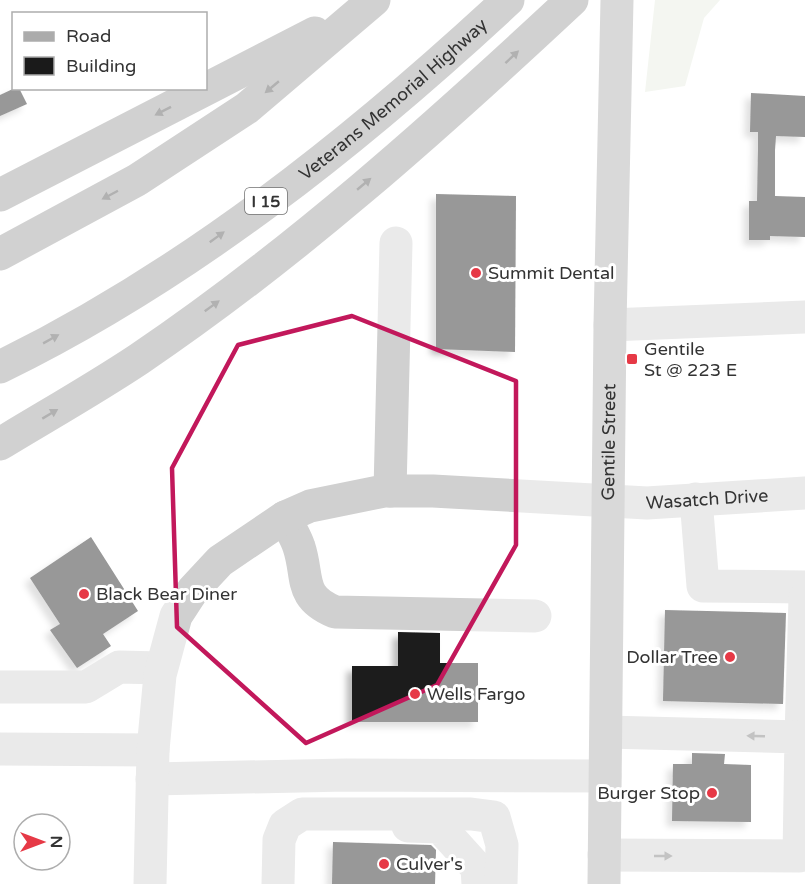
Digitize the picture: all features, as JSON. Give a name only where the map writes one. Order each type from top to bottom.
[{"type":"highway","name":"Veterans Memorial Highway","points":[[0,367],[169,273],[324,158],[508,0]]},
{"type":"highway","points":[[0,444],[139,359],[265,267],[485,81],[572,0]]},
{"type":"highway","points":[[207,88],[369,4]]},
{"type":"highway","points":[[0,254],[137,180],[246,108],[369,4]]},
{"type":"highway","points":[[0,195],[203,90]]},
{"type":"main road","name":"Gentile Street","points":[[604,870],[610,325],[617,0]]},
{"type":"street","points":[[390,491],[396,243]]},
{"type":"street","points":[[610,325],[805,317]]},
{"type":"street","name":"Wasatch Drive","points":[[150,884],[152,764],[161,668],[176,616],[193,590],[220,561],[285,517],[310,506],[390,491],[647,503],[805,492]]},
{"type":"street","points":[[696,499],[703,586],[805,587]]},
{"type":"street","points":[[285,517],[299,548],[304,583],[312,599],[334,612],[535,616]]},
{"type":"street","points":[[604,870],[800,856],[805,598]]},
{"type":"street","points":[[0,687],[86,687],[119,667],[161,668]]},
{"type":"street","points":[[606,732],[801,737]]},
{"type":"street","points":[[0,749],[152,764],[335,775],[605,776]]},
{"type":"street","points":[[278,884],[279,840],[285,825],[302,814],[471,814],[494,817],[502,844],[501,884]]},
{"type":"street","points":[[292,884],[293,850],[300,832],[319,823],[470,827],[480,832],[487,845],[487,884]]},
{"type":"street","points":[[440,827],[477,868],[478,884]]},
{"type":"highlighted area","points":[[352,316],[516,381],[516,545],[437,685],[306,743],[177,627],[172,468],[238,345]]},
{"type":"shaded area","points":[[655,0],[720,0],[704,18],[685,86],[645,92]]},
{"type":"building","points":[[12,89],[20,90],[27,104],[0,116],[0,95]]},
{"type":"building","points":[[751,93],[805,96],[805,137],[776,136],[775,196],[805,197],[805,237],[770,236],[770,240],[749,240],[749,201],[757,201],[758,150],[758,132],[750,132]]},
{"type":"building","name":"Summit Dental","points":[[436,194],[516,196],[515,352],[436,349]]},
{"type":"building","name":"Black Bear Diner","points":[[91,537],[138,611],[103,634],[111,646],[77,668],[50,630],[60,624],[30,578]]},
{"type":"building","name":"Dollar Tree","points":[[665,610],[786,613],[783,704],[663,701]]},
{"type":"building","name":"Wells Fargo","points":[[398,632],[440,633],[440,663],[478,663],[478,722],[352,722],[352,666],[398,666]]},
{"type":"building","name":"Burger Stop","points":[[692,753],[725,754],[724,764],[751,765],[751,822],[672,821],[673,764],[692,764]]},
{"type":"building","name":"Culver's","points":[[333,842],[431,845],[436,850],[435,884],[332,884]]},
{"type":"place","name":"Summit Dental","points":[[476,273]]},
{"type":"place","name":"Gentile St @ 223 E","points":[[632,359]]},
{"type":"place","name":"Black Bear Diner","points":[[84,594]]},
{"type":"place","name":"Dollar Tree","points":[[730,657]]},
{"type":"place","name":"Wells Fargo","points":[[415,694]]},
{"type":"place","name":"Burger Stop","points":[[712,793]]},
{"type":"place","name":"Culver's","points":[[384,864]]}]
